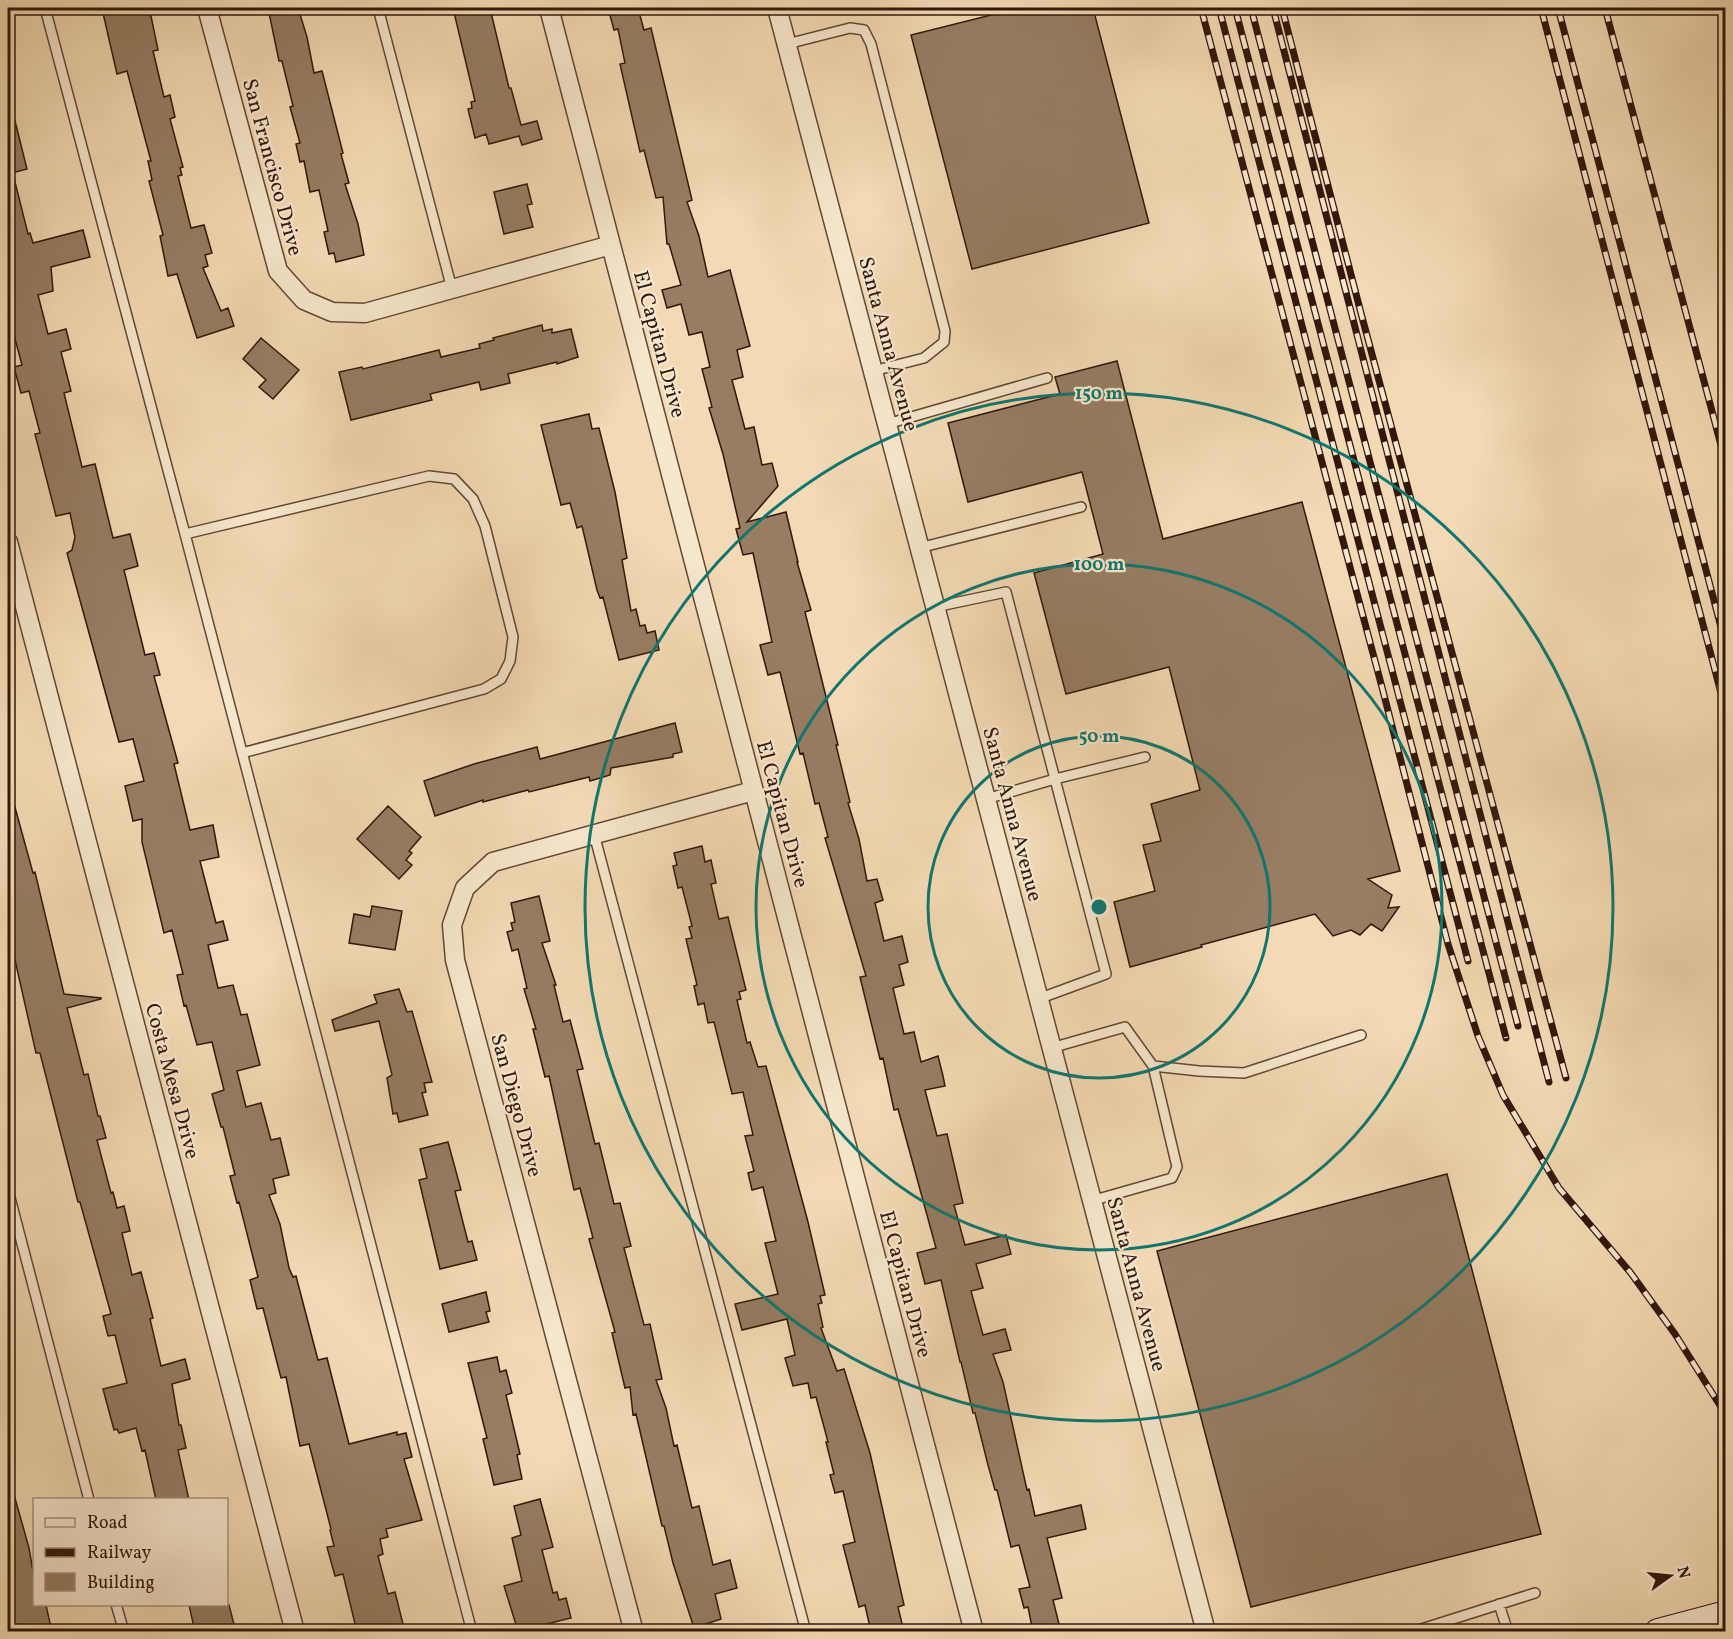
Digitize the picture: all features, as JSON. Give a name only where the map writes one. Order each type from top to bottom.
[{"type":"main road","points":[[1658,1632],[1725,1614]]},
{"type":"street","name":"San Francisco Drive","points":[[207,8],[278,271],[304,300],[332,312],[365,313],[611,245]]},
{"type":"street","name":"El Capitan Drive","points":[[549,8],[974,1632]]},
{"type":"street","name":"Santa Anna Avenue","points":[[777,8],[1206,1632]]},
{"type":"street","name":"Costa Mesa Drive","points":[[8,542],[295,1632]]},
{"type":"street","name":"San Diego Drive","points":[[634,1632],[455,960],[452,924],[465,888],[492,862],[753,791]]},
{"type":"lane","points":[[45,8],[472,1632]]},
{"type":"lane","points":[[378,8],[452,289]]},
{"type":"lane","points":[[787,44],[850,28],[864,30],[871,44],[945,331],[944,342],[924,358],[873,371]]},
{"type":"lane","points":[[887,424],[1047,378]]},
{"type":"lane","points":[[185,534],[429,476],[454,480],[467,492],[473,499],[488,537],[513,636],[510,661],[501,679],[484,689],[242,753]]},
{"type":"lane","points":[[919,548],[1081,507]]},
{"type":"lane","points":[[935,607],[1006,592],[1106,974],[1038,999]]},
{"type":"lane","points":[[986,799],[1054,779],[1145,757]]},
{"type":"lane","points":[[594,834],[807,1632]]},
{"type":"lane","points":[[1051,1048],[1125,1027],[1153,1066],[1177,1167],[1172,1179],[1091,1201]]},
{"type":"lane","points":[[1153,1066],[1244,1073],[1361,1035]]},
{"type":"lane","points":[[8,1190],[88,1498]]},
{"type":"lane","points":[[1412,1632],[1534,1593]]},
{"type":"lane","points":[[1499,1604],[1509,1632]]},
{"type":"lane","points":[[117,1606],[124,1632]]},
{"type":"building","points":[[137,8],[151,16],[158,50],[153,51],[164,97],[170,95],[175,117],[170,119],[183,167],[180,168],[182,175],[178,176],[191,228],[204,225],[212,253],[205,255],[208,266],[203,268],[221,311],[228,308],[234,326],[197,338],[177,274],[168,276],[160,236],[163,235],[149,181],[152,180],[148,161],[151,161],[127,71],[117,74],[103,13]]},
{"type":"building","points":[[268,8],[298,8],[307,37],[314,73],[322,71],[343,153],[341,154],[349,183],[345,184],[358,224],[364,255],[336,262],[334,253],[329,254],[324,232],[328,231],[319,190],[310,192],[304,161],[300,162],[296,144],[300,143],[290,107],[293,106],[282,61],[279,61]]},
{"type":"building","points":[[453,8],[490,8],[509,88],[511,88],[521,125],[537,121],[542,139],[522,145],[519,136],[489,144],[486,134],[475,138],[468,109],[472,108],[471,102],[475,101]]},
{"type":"building","points":[[608,8],[638,8],[644,30],[651,28],[692,200],[687,202],[699,236],[708,277],[730,270],[750,346],[737,350],[743,377],[732,380],[745,429],[754,427],[762,465],[772,463],[778,486],[747,522],[786,512],[811,610],[805,612],[838,745],[836,745],[850,802],[848,803],[859,839],[867,881],[877,879],[883,900],[875,903],[884,941],[902,936],[908,962],[899,965],[904,985],[893,988],[904,1034],[914,1032],[921,1062],[938,1056],[943,1076],[945,1086],[925,1090],[937,1136],[947,1134],[963,1203],[954,1205],[965,1245],[1006,1235],[1011,1254],[976,1264],[983,1288],[971,1291],[983,1335],[1005,1329],[1011,1350],[993,1354],[1003,1382],[1035,1516],[1081,1505],[1086,1529],[1047,1538],[1062,1598],[1053,1600],[1061,1632],[1033,1632],[1028,1607],[1024,1608],[1019,1589],[1030,1587],[1019,1545],[1011,1547],[997,1490],[995,1490],[975,1413],[973,1413],[941,1280],[925,1284],[917,1253],[936,1248],[898,1109],[894,1110],[883,1058],[880,1059],[860,977],[866,976],[825,838],[828,837],[819,803],[815,804],[803,753],[800,754],[780,672],[768,675],[760,645],[772,642],[753,553],[743,555],[736,529],[740,528],[723,454],[709,408],[712,407],[702,369],[710,367],[702,332],[689,335],[681,304],[667,308],[662,290],[681,285],[669,244],[667,244],[663,197],[656,198],[644,150],[640,152],[620,64],[625,63],[618,29],[614,30]]},
{"type":"building","points":[[1019,8],[1093,8],[1149,223],[972,269],[911,35]]},
{"type":"building","points":[[14,117],[27,169],[8,174],[8,118]]},
{"type":"building","points":[[14,178],[28,234],[30,233],[33,243],[83,230],[90,257],[51,267],[53,291],[38,295],[48,334],[66,329],[71,349],[61,352],[71,391],[64,393],[82,467],[95,464],[113,538],[130,534],[138,566],[124,570],[145,655],[154,653],[160,675],[154,676],[178,763],[174,764],[190,830],[213,825],[219,857],[200,861],[216,923],[223,921],[228,940],[208,945],[218,988],[233,985],[241,1015],[247,1014],[260,1065],[237,1071],[246,1107],[261,1103],[271,1140],[280,1138],[289,1175],[273,1179],[276,1193],[269,1195],[280,1224],[289,1268],[293,1277],[296,1276],[318,1360],[327,1358],[349,1444],[397,1432],[397,1435],[406,1433],[412,1457],[404,1459],[422,1520],[386,1529],[388,1537],[380,1539],[383,1554],[378,1556],[388,1594],[395,1592],[405,1632],[357,1632],[343,1574],[335,1576],[327,1547],[334,1546],[309,1444],[300,1446],[286,1377],[281,1378],[263,1308],[257,1309],[250,1280],[258,1277],[230,1176],[235,1175],[223,1127],[221,1127],[212,1094],[224,1090],[212,1042],[197,1045],[186,1005],[184,1006],[177,975],[183,974],[172,930],[164,933],[142,842],[142,819],[133,821],[125,786],[144,781],[133,739],[119,742],[67,553],[72,550],[75,537],[70,513],[56,516],[35,434],[40,433],[29,391],[21,393],[14,367],[22,365],[11,324],[8,325],[8,179]]},
{"type":"building","points":[[527,184],[532,204],[527,205],[533,227],[504,234],[494,192]]},
{"type":"building","points":[[542,325],[543,331],[552,329],[552,333],[571,329],[578,357],[557,364],[557,362],[508,374],[510,383],[481,390],[479,382],[430,394],[432,400],[351,420],[339,372],[362,367],[363,369],[439,350],[441,357],[480,348],[479,344],[494,340],[493,338]]},
{"type":"building","points":[[261,338],[299,370],[273,399],[259,387],[266,380],[243,359]]},
{"type":"building","points":[[1117,361],[1163,539],[1302,502],[1400,871],[1368,879],[1392,895],[1388,908],[1399,907],[1382,931],[1371,924],[1360,935],[1351,930],[1333,936],[1315,914],[1130,967],[1114,902],[1155,891],[1143,845],[1161,841],[1151,804],[1200,790],[1169,667],[1066,694],[1034,573],[1103,554],[1082,472],[968,502],[948,423],[1060,394],[1055,377]]},
{"type":"building","points":[[589,414],[592,429],[599,428],[615,492],[627,558],[622,560],[631,611],[636,609],[640,626],[645,625],[647,633],[655,631],[659,650],[619,660],[603,597],[600,598],[597,590],[582,526],[577,528],[570,503],[561,505],[541,425]]},
{"type":"building","points":[[675,723],[682,752],[673,754],[673,757],[611,768],[610,775],[590,781],[589,777],[483,802],[483,800],[435,816],[424,781],[474,764],[537,747],[540,759]]},
{"type":"building","points":[[13,800],[33,873],[35,872],[64,994],[101,998],[67,1008],[84,1075],[88,1074],[106,1138],[97,1140],[111,1193],[113,1192],[117,1208],[124,1206],[130,1231],[122,1233],[132,1275],[141,1272],[153,1318],[150,1319],[161,1366],[185,1359],[190,1379],[172,1384],[179,1425],[181,1425],[186,1448],[178,1450],[189,1498],[156,1498],[145,1450],[142,1451],[136,1428],[119,1433],[117,1429],[114,1430],[103,1389],[127,1383],[115,1335],[108,1336],[103,1316],[111,1314],[80,1202],[78,1202],[40,1053],[36,1053],[8,929],[8,801]]},
{"type":"building","points":[[388,806],[421,837],[409,851],[412,853],[406,860],[412,865],[399,879],[357,839]]},
{"type":"building","points":[[702,846],[705,862],[711,860],[716,883],[711,884],[719,919],[728,917],[746,990],[739,992],[741,999],[737,1000],[747,1043],[750,1042],[758,1067],[766,1066],[808,1222],[825,1295],[820,1296],[822,1303],[818,1304],[823,1327],[821,1328],[837,1371],[844,1369],[870,1453],[904,1605],[898,1607],[904,1632],[871,1632],[865,1605],[859,1607],[843,1545],[855,1542],[843,1491],[835,1493],[830,1475],[834,1474],[826,1442],[828,1442],[816,1397],[811,1398],[808,1383],[793,1386],[785,1358],[795,1355],[787,1319],[742,1330],[735,1304],[778,1294],[765,1243],[776,1241],[763,1187],[752,1190],[748,1173],[754,1171],[745,1136],[753,1135],[743,1092],[732,1094],[714,1022],[708,1023],[704,1003],[698,1005],[694,986],[697,985],[686,939],[692,938],[689,927],[692,926],[682,887],[678,888],[673,866],[677,865],[674,853]]},
{"type":"building","points":[[539,896],[550,941],[542,943],[556,985],[554,985],[563,1022],[570,1020],[583,1069],[577,1070],[595,1144],[599,1143],[614,1204],[620,1203],[631,1246],[624,1248],[644,1325],[650,1324],[662,1379],[656,1380],[666,1408],[674,1446],[677,1445],[692,1508],[699,1506],[713,1565],[730,1560],[737,1588],[715,1594],[721,1619],[694,1628],[673,1563],[664,1526],[662,1526],[636,1414],[633,1415],[630,1387],[625,1388],[612,1333],[615,1332],[589,1239],[593,1238],[580,1188],[574,1190],[549,1076],[545,1077],[533,1029],[536,1029],[524,989],[527,988],[518,949],[512,951],[507,932],[513,930],[511,923],[515,922],[511,903]]},
{"type":"building","points":[[372,906],[402,911],[395,950],[349,943],[354,914],[370,917]]},
{"type":"building","points":[[399,989],[407,1012],[412,1011],[432,1082],[424,1083],[426,1092],[422,1093],[428,1115],[399,1122],[397,1113],[393,1114],[387,1078],[392,1075],[379,1021],[335,1031],[332,1020],[377,1003],[374,995]]},
{"type":"building","points":[[448,1142],[461,1190],[455,1191],[468,1242],[472,1241],[477,1260],[440,1269],[419,1180],[427,1178],[420,1149]]},
{"type":"building","points":[[1447,1174],[1541,1534],[1251,1607],[1157,1251]]},
{"type":"building","points":[[486,1292],[490,1311],[486,1312],[489,1322],[449,1332],[442,1304]]},
{"type":"building","points":[[497,1357],[500,1372],[506,1370],[512,1393],[506,1395],[520,1454],[517,1455],[522,1479],[494,1485],[483,1439],[487,1438],[468,1363]]},
{"type":"building","points":[[8,1491],[13,1491],[29,1548],[33,1571],[33,1606],[46,1606],[52,1632],[14,1632],[8,1604]]},
{"type":"building","points":[[540,1499],[553,1547],[542,1550],[553,1593],[557,1592],[559,1600],[566,1598],[571,1618],[518,1631],[504,1586],[522,1581],[512,1538],[521,1535],[514,1506]]},
{"type":"building","points":[[229,1605],[236,1632],[195,1632],[189,1606]]},
{"type":"railway","points":[[1201,8],[1448,944],[1478,1036],[1503,1095],[1559,1188],[1630,1272],[1675,1334],[1726,1415]]},
{"type":"railway","points":[[1219,8],[1468,961]]},
{"type":"railway","points":[[1235,8],[1506,1038]]},
{"type":"railway","points":[[1251,8],[1518,1026]]},
{"type":"railway","points":[[1273,8],[1549,1082]]},
{"type":"railway","points":[[1282,8],[1362,317],[1566,1078]]},
{"type":"railway","points":[[1541,8],[1726,712]]},
{"type":"railway","points":[[1558,8],[1726,646]]},
{"type":"railway","points":[[1605,8],[1726,464]]},
{"type":"railway","points":[[1722,8],[1726,23]]}]
